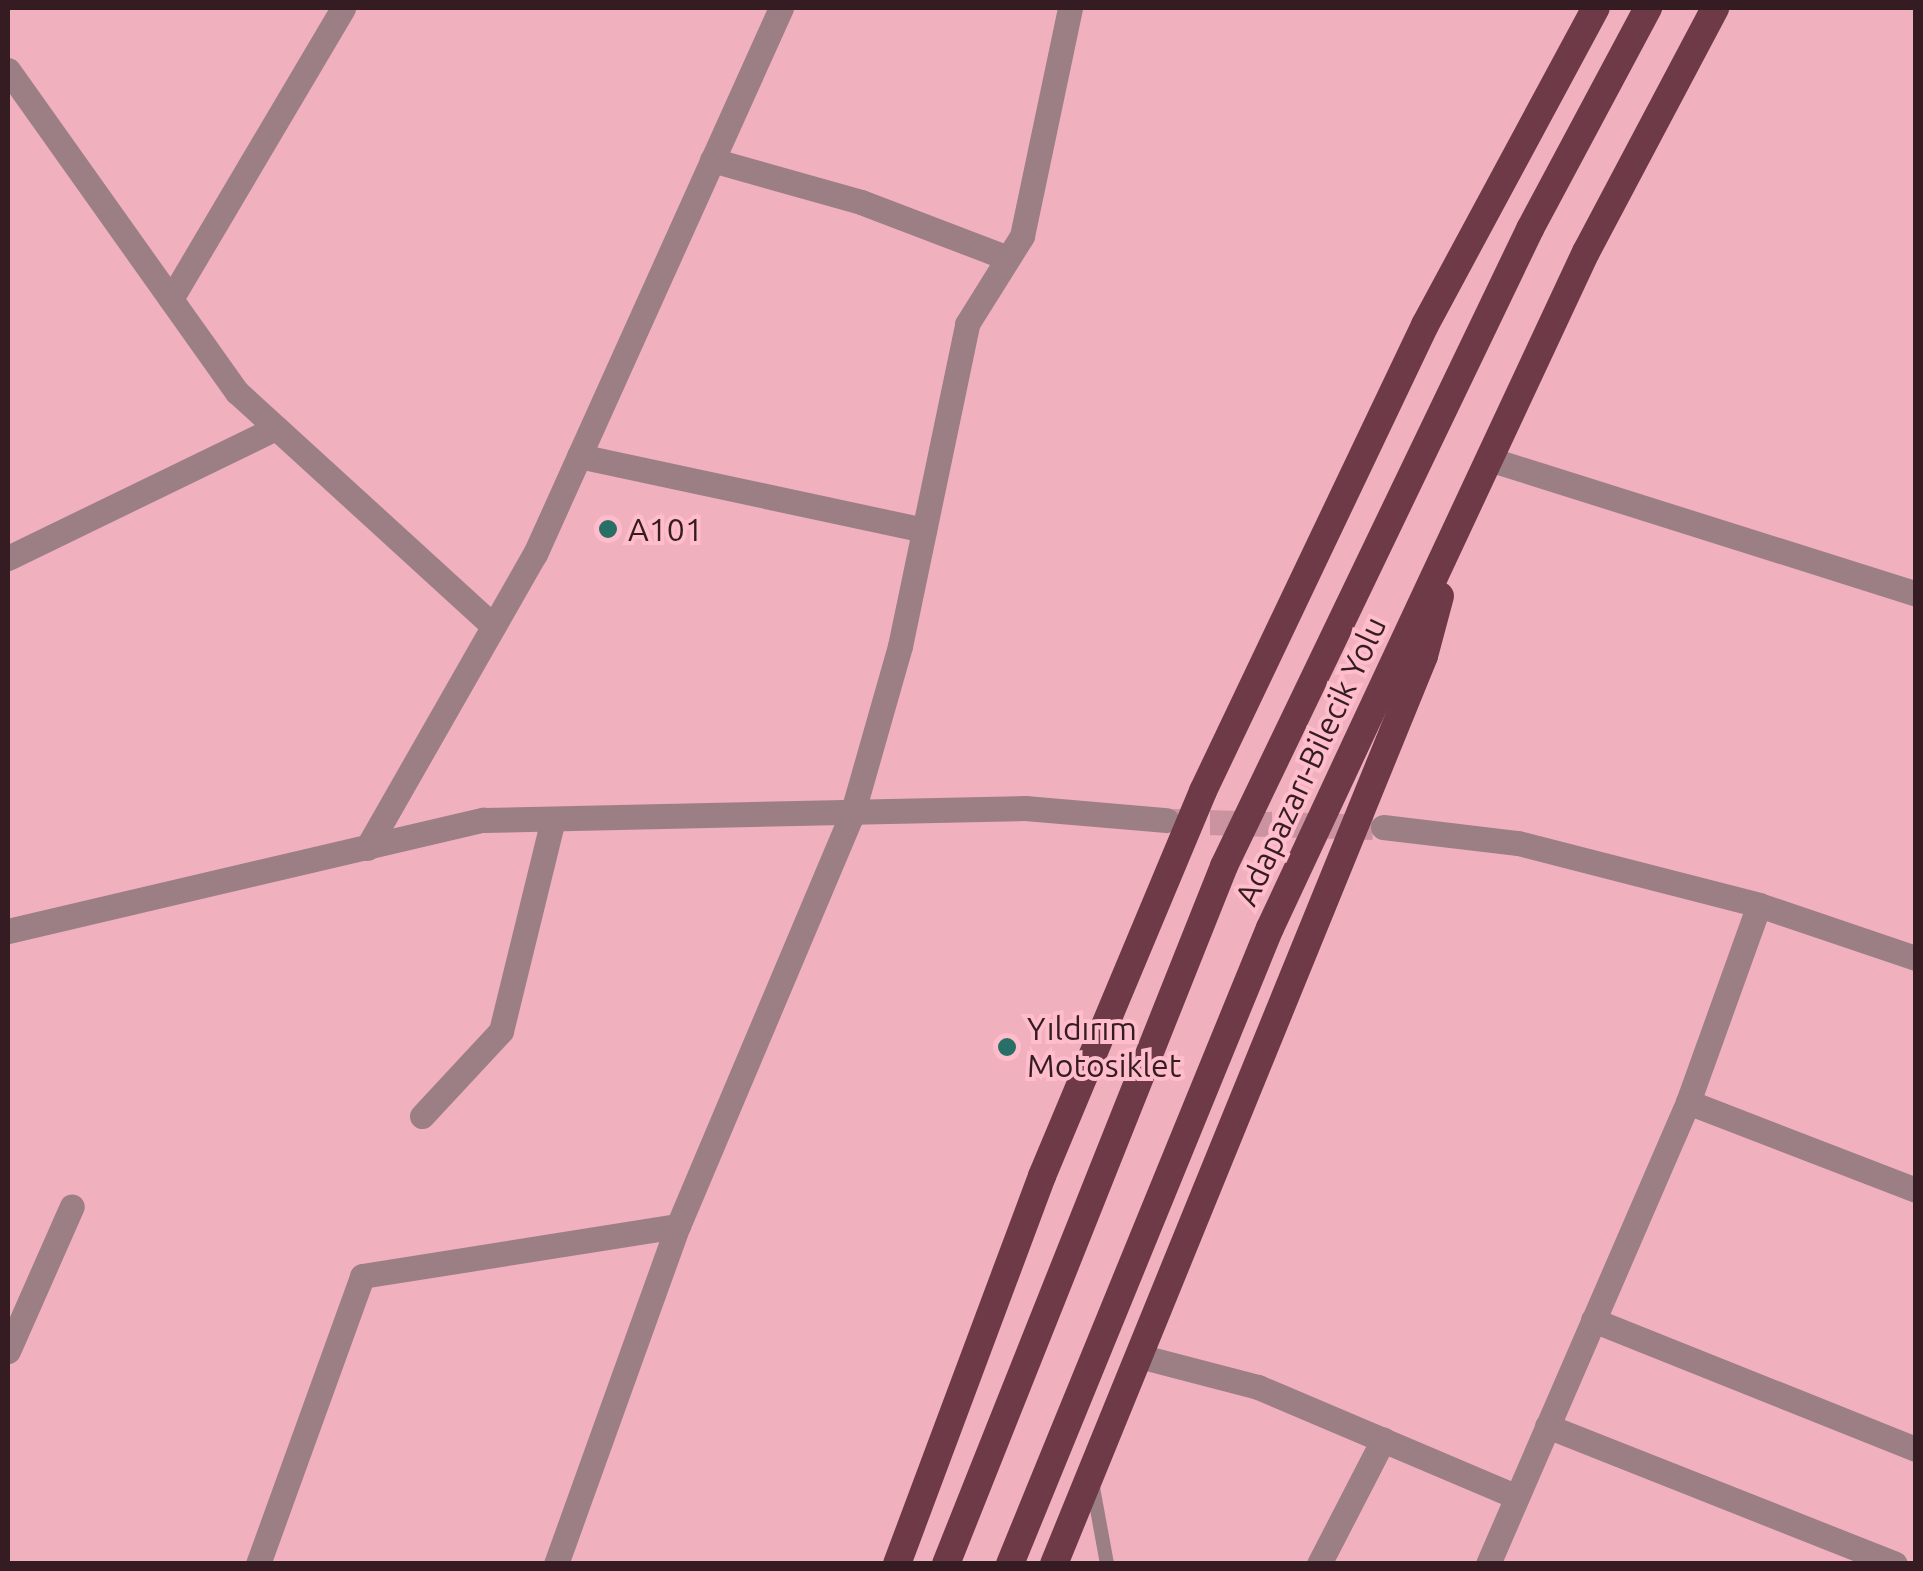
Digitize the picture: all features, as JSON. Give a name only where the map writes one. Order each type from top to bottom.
[{"type":"highway","points":[[897,1564],[1042,1176],[1203,791],[1425,325],[1596,8]]},
{"type":"highway","name":"Adapazarı-Bilecik Yolu","points":[[946,1564],[1224,866],[1521,246],[1648,8]]},
{"type":"highway","name":"Adapazarı-Bilecik Yolu","points":[[1010,1564],[1270,928],[1489,460],[1715,8]]},
{"type":"highway","points":[[1054,1564],[1424,656],[1458,527]]},
{"type":"street","points":[[171,299],[343,8]]},
{"type":"street","points":[[367,848],[494,626],[579,456],[781,8]]},
{"type":"street","points":[[556,1564],[678,1226],[853,811],[924,530],[967,324],[1008,258],[1027,217],[1070,8]]},
{"type":"street","points":[[8,70],[236,392],[494,626]]},
{"type":"street","points":[[712,160],[861,202],[1008,258]]},
{"type":"street","points":[[8,558],[276,428]]},
{"type":"street","points":[[579,456],[924,530]]},
{"type":"street","points":[[1489,460],[1916,594]]},
{"type":"street","points":[[8,931],[484,820],[1025,808],[1166,820]]},
{"type":"street","points":[[422,1116],[501,1031],[553,818]]},
{"type":"street","points":[[1383,827],[1518,844],[1759,905],[1916,958]]},
{"type":"street","points":[[1488,1564],[1688,1102],[1759,905]]},
{"type":"street","points":[[1688,1102],[1916,1190]]},
{"type":"street","points":[[8,1351],[72,1206]]},
{"type":"street","points":[[258,1564],[362,1276],[678,1226]]},
{"type":"street","points":[[1594,1320],[1916,1449]]},
{"type":"street","points":[[1139,1356],[1258,1387],[1517,1498]]},
{"type":"street","points":[[1547,1426],[1895,1564]]},
{"type":"street","points":[[1319,1564],[1383,1440]]},
{"type":"lane","points":[[1090,1474],[1106,1564]]},
{"type":"tunnel","points":[[1173,821],[1373,827]]},
{"type":"place","name":"A101","points":[[608,529]]},
{"type":"place","name":"Yıldırım Motosiklet","points":[[1007,1047]]}]
